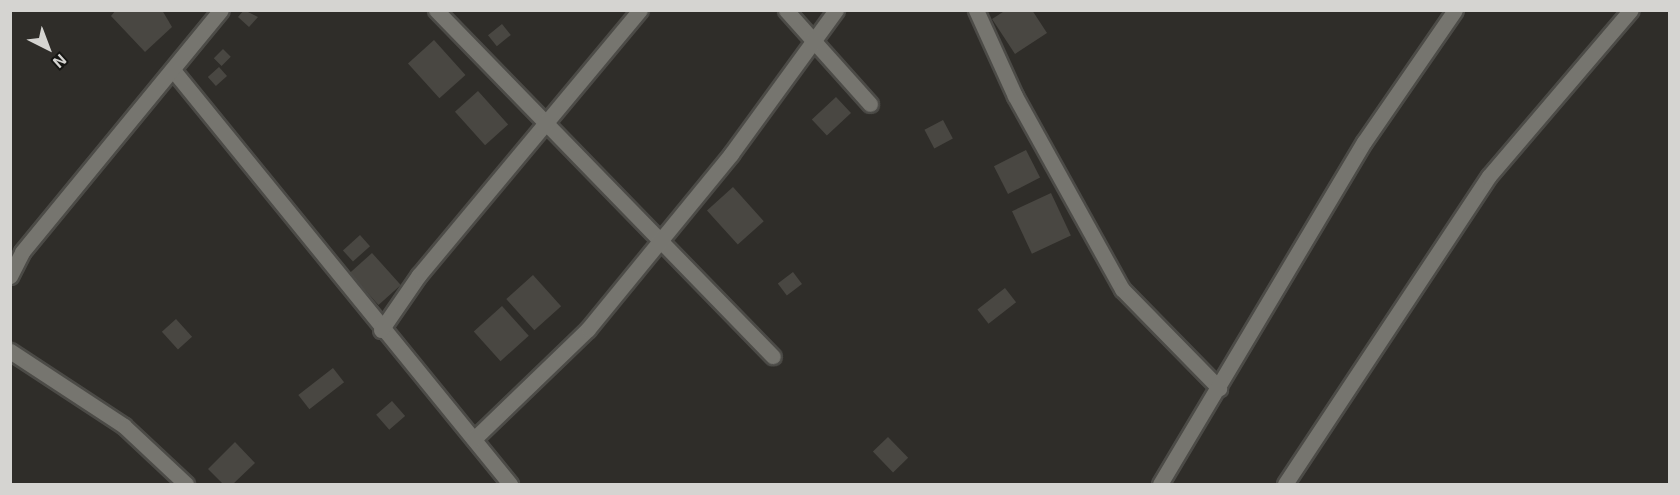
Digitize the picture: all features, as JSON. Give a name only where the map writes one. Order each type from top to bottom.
[{"type":"street","points":[[10,276],[22,252],[221,10]]},
{"type":"street","points":[[436,10],[774,356]]},
{"type":"street","points":[[381,330],[419,275],[640,10]]},
{"type":"street","points":[[786,10],[870,104]]},
{"type":"street","points":[[474,440],[588,329],[658,237],[731,154],[836,10]]},
{"type":"street","points":[[976,10],[1015,96],[1122,289],[1219,388]]},
{"type":"street","points":[[1160,484],[1364,142],[1455,10]]},
{"type":"street","points":[[1285,484],[1488,176],[1631,10]]},
{"type":"street","points":[[173,70],[381,330],[510,484]]},
{"type":"street","points":[[10,351],[124,426],[186,484]]},
{"type":"building","points":[[116,10],[162,10],[172,27],[145,52],[111,16]]},
{"type":"building","points":[[244,10],[258,17],[249,27],[238,17]]},
{"type":"building","points":[[1006,10],[1032,10],[1047,33],[1015,54],[992,19]]},
{"type":"building","points":[[502,24],[511,35],[497,46],[488,35]]},
{"type":"building","points":[[434,40],[465,75],[439,98],[408,63]]},
{"type":"building","points":[[223,49],[231,57],[222,66],[214,58]]},
{"type":"building","points":[[219,67],[227,76],[216,86],[208,77]]},
{"type":"building","points":[[478,91],[508,124],[485,145],[455,112]]},
{"type":"building","points":[[836,97],[851,113],[827,136],[812,120]]},
{"type":"building","points":[[943,120],[953,139],[934,148],[924,130]]},
{"type":"building","points":[[1026,150],[1040,178],[1008,194],[994,166]]},
{"type":"building","points":[[733,187],[764,221],[738,245],[707,210]]},
{"type":"building","points":[[1051,193],[1071,236],[1032,254],[1012,211]]},
{"type":"building","points":[[360,235],[370,246],[353,262],[343,250]]},
{"type":"building","points":[[372,253],[401,285],[378,305],[350,273]]},
{"type":"building","points":[[793,272],[802,284],[787,295],[778,283]]},
{"type":"building","points":[[533,275],[561,306],[534,330],[506,299]]},
{"type":"building","points":[[1005,288],[1016,302],[989,324],[977,310]]},
{"type":"building","points":[[502,306],[529,336],[501,361],[474,331]]},
{"type":"building","points":[[176,319],[192,337],[178,350],[162,332]]},
{"type":"building","points":[[333,368],[344,382],[309,409],[298,395]]},
{"type":"building","points":[[392,401],[405,416],[389,430],[376,415]]},
{"type":"building","points":[[888,437],[908,458],[893,472],[873,452]]},
{"type":"building","points":[[235,442],[255,463],[233,484],[223,484],[208,469]]}]
